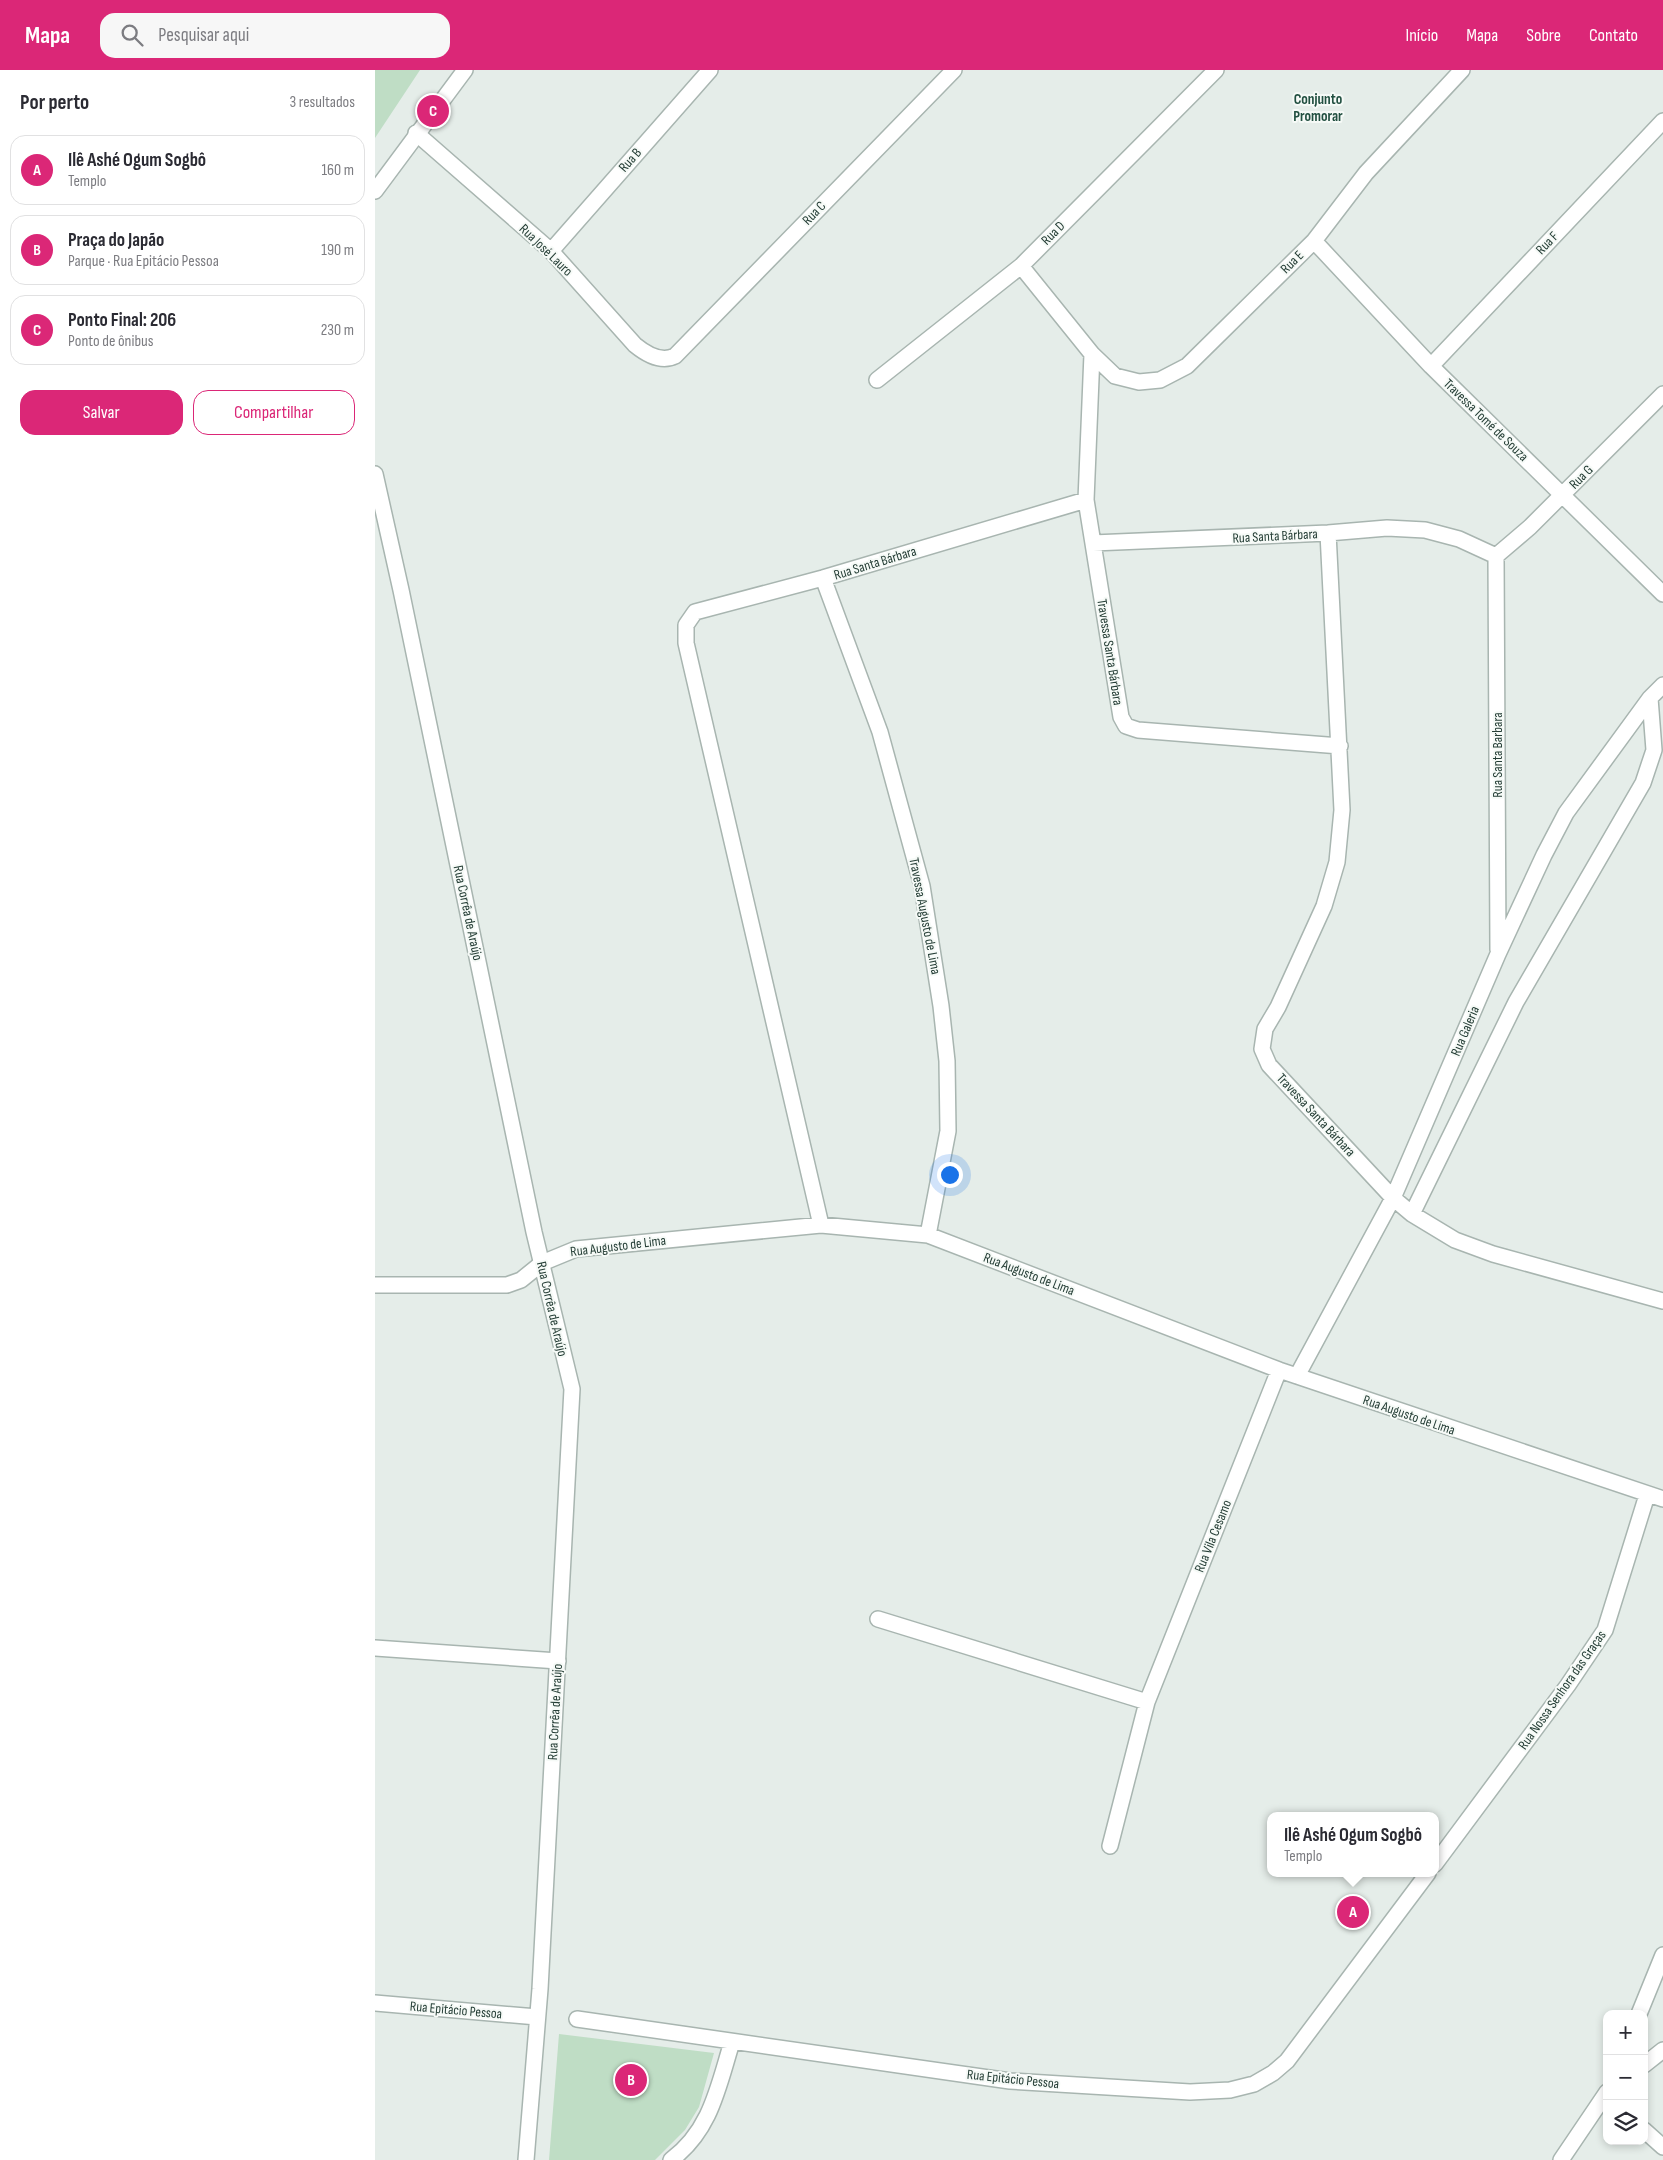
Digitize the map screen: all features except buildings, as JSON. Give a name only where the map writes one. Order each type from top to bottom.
[{"type":"street","points":[[375,191],[416,133],[465,70]]},
{"type":"street","name":"Rua B","points":[[551,251],[710,70]]},
{"type":"street","name":"Rua C","points":[[675,356],[954,70]]},
{"type":"street","name":"Rua D","points":[[877,380],[1021,266],[1216,70]]},
{"type":"street","name":"Rua E","points":[[1092,354],[1115,376],[1139,382],[1160,380],[1187,366],[1315,240],[1366,173],[1462,70]]},
{"type":"street","name":"Rua F","points":[[1431,366],[1663,121]]},
{"type":"street","name":"Rua José Lauro","points":[[416,133],[551,251],[635,345],[642,351],[661,359],[675,356]]},
{"type":"street","name":"Travessa Tomé de Souza","points":[[1315,240],[1431,366],[1663,594]]},
{"type":"street","points":[[1021,266],[1092,354],[1086,500],[1093,543]]},
{"type":"street","name":"Rua G","points":[[1496,556],[1563,496],[1663,394]]},
{"type":"street","name":"Rua Corrêa de Araújo","points":[[375,474],[401,590],[541,1263],[571,1389],[540,1989],[526,2160]]},
{"type":"street","name":"Rua Santa Bárbara","points":[[821,1225],[686,643],[686,625],[695,612],[823,578],[1086,500]]},
{"type":"street","name":"Rua Santa Bárbara","points":[[1093,543],[1328,533],[1387,528],[1425,530],[1459,539],[1496,556]]},
{"type":"street","name":"Travessa Santa Bárbara","points":[[1328,533],[1342,810],[1337,862],[1324,906],[1278,1007],[1265,1028],[1262,1049],[1269,1065],[1393,1198],[1412,1214],[1455,1240],[1493,1254],[1663,1301]]},
{"type":"street","name":"Travessa Santa Bárbara","points":[[1093,543],[1121,717],[1126,726],[1138,730],[1340,746]]},
{"type":"street","name":"Rua Santa Barbara","points":[[1496,556],[1498,954]]},
{"type":"street","name":"Travessa Augusto de Lima","points":[[823,578],[879,732],[922,886],[925,904],[941,1006],[947,1071],[948,1131],[928,1235]]},
{"type":"street","name":"Rua Galeria","points":[[1297,1376],[1393,1198],[1498,954],[1566,814],[1650,698],[1663,685]]},
{"type":"street","points":[[1412,1214],[1516,1002],[1643,783],[1654,750],[1650,698]]},
{"type":"street","name":"Rua Augusto de Lima","points":[[375,1285],[507,1285],[521,1280],[541,1263],[576,1249],[821,1225],[928,1235],[1279,1370],[1663,1499]]},
{"type":"street","name":"Rua Vila Cesamo","points":[[1110,1846],[1147,1702],[1279,1370]]},
{"type":"street","name":"Rua Nossa Senhora das Graças","points":[[1439,1859],[1568,1685],[1605,1630],[1647,1495]]},
{"type":"street","points":[[878,1619],[1147,1702]]},
{"type":"street","points":[[375,1648],[558,1660]]},
{"type":"street","name":"Rua Epitácio Pessoa","points":[[577,2019],[1011,2081],[1190,2092],[1230,2090],[1255,2084],[1273,2073],[1287,2061],[1425,1877]]},
{"type":"street","points":[[1641,2010],[1663,1955]]},
{"type":"street","name":"Rua Epitácio Pessoa","points":[[375,2003],[537,2017]]},
{"type":"street","points":[[671,2160],[682,2152],[707,2119],[733,2042]]},
{"type":"street","points":[[1648,2062],[1663,2050]]},
{"type":"street","points":[[1561,2160],[1603,2100]]},
{"type":"street","points":[[1648,2134],[1663,2147]]},
{"type":"green space","points":[[375,70],[420,70],[375,138]]},
{"type":"green space","points":[[559,2034],[714,2053],[699,2107],[685,2130],[655,2160],[549,2160]]},
{"type":"place","name":"Ponto Final: 206","points":[[433,111]]},
{"type":"place","name":"Ilê Ashé Ogum Sogbô","points":[[1353,1912]]},
{"type":"place","name":"Praça do Japão","points":[[631,2080]]},
{"type":"district","name":"Conjunto Promorar","points":[[1318,108]]}]
